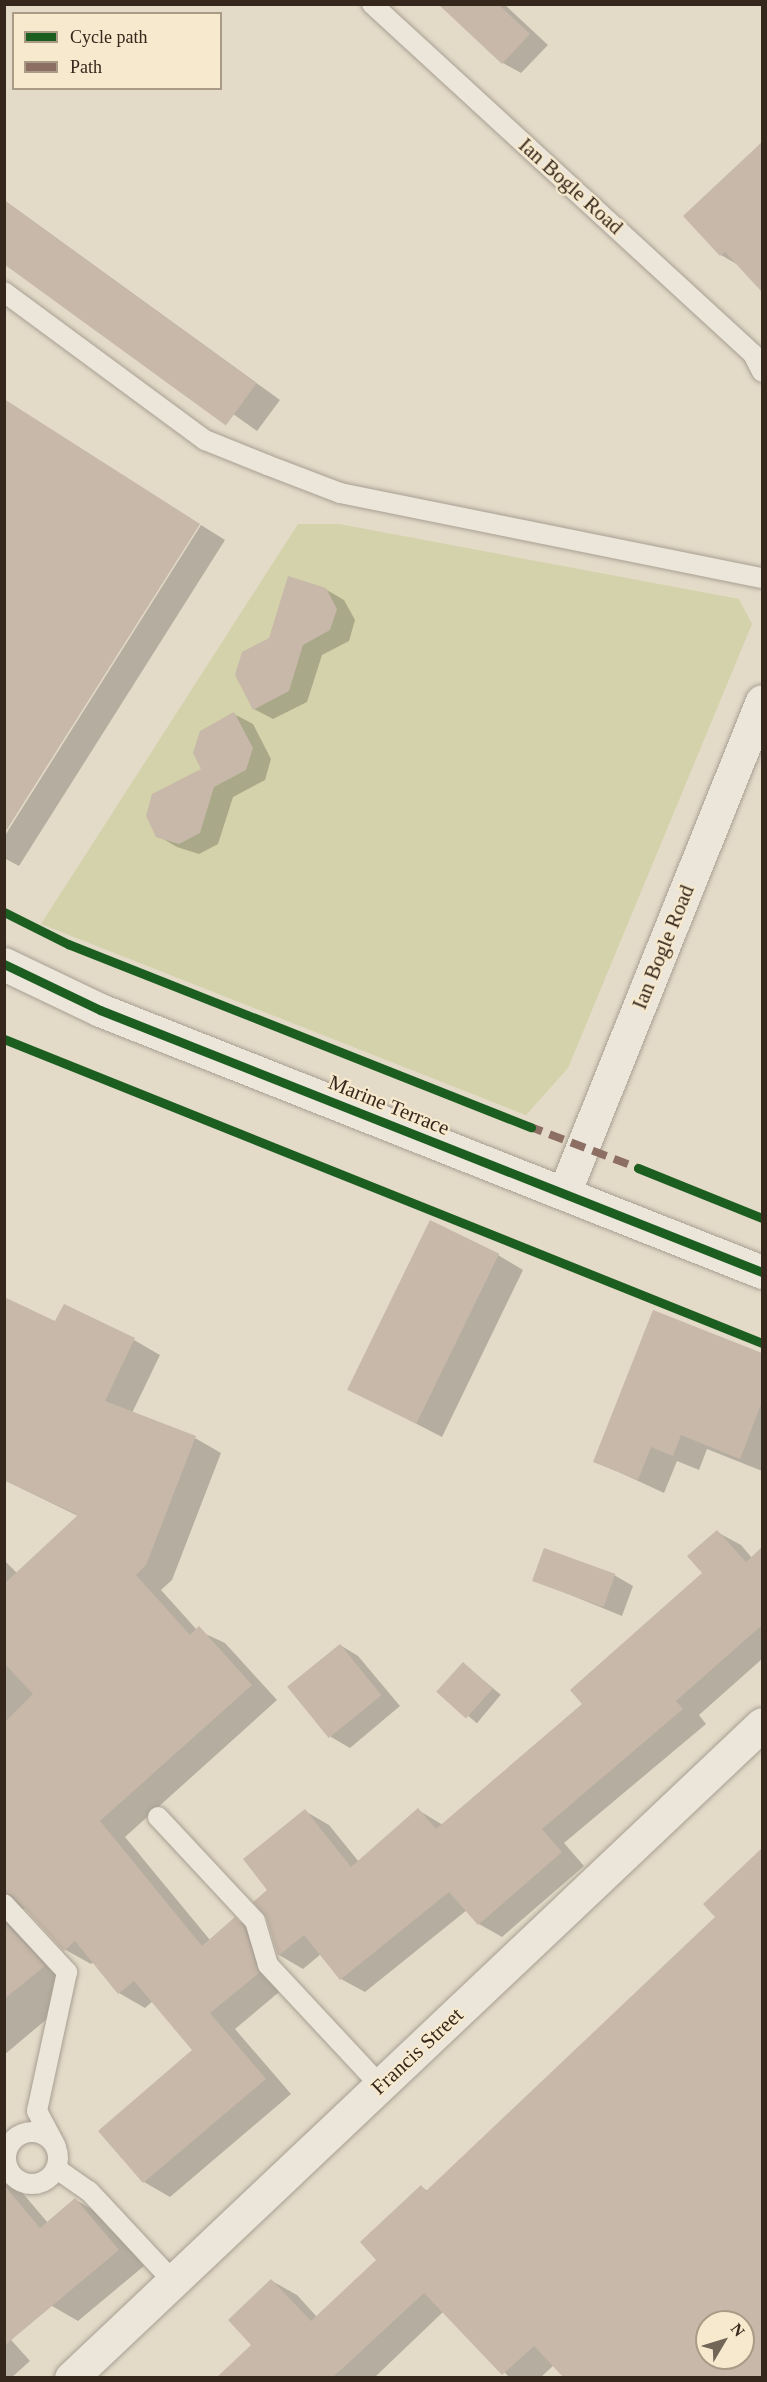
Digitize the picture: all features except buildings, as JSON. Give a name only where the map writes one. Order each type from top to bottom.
[{"type":"street","name":"Ian Bogle Road","points":[[564,1193],[762,700]]},
{"type":"street","name":"Marine Terrace","points":[[5,965],[100,1010],[762,1272]]},
{"type":"street","name":"Francis Street","points":[[71,2378],[762,1724]]},
{"type":"lane","name":"Ian Bogle Road","points":[[372,4],[753,354],[762,372]]},
{"type":"lane","points":[[4,292],[205,440],[340,493],[762,578]]},
{"type":"lane","points":[[158,1817],[255,1921],[268,1965],[380,2085]]},
{"type":"lane","points":[[4,1904],[67,1972],[37,2111],[56,2146],[57,2169]]},
{"type":"lane","points":[[56,2146],[37,2132],[15,2139],[8,2148],[6,2160],[11,2180],[40,2184],[57,2169]]},
{"type":"lane","points":[[57,2169],[89,2191],[173,2281]]},
{"type":"shaded area","points":[[298,524],[339,524],[739,599],[752,624],[568,1068],[526,1115],[41,924]]},
{"type":"marked path","points":[[528,1126],[643,1170]]},
{"type":"cycle path","points":[[4,912],[68,944],[531,1127]]},
{"type":"cycle path","points":[[4,964],[100,1010],[762,1272]]},
{"type":"cycle path","points":[[4,1039],[762,1343]]},
{"type":"cycle path","points":[[638,1168],[762,1218]]}]
